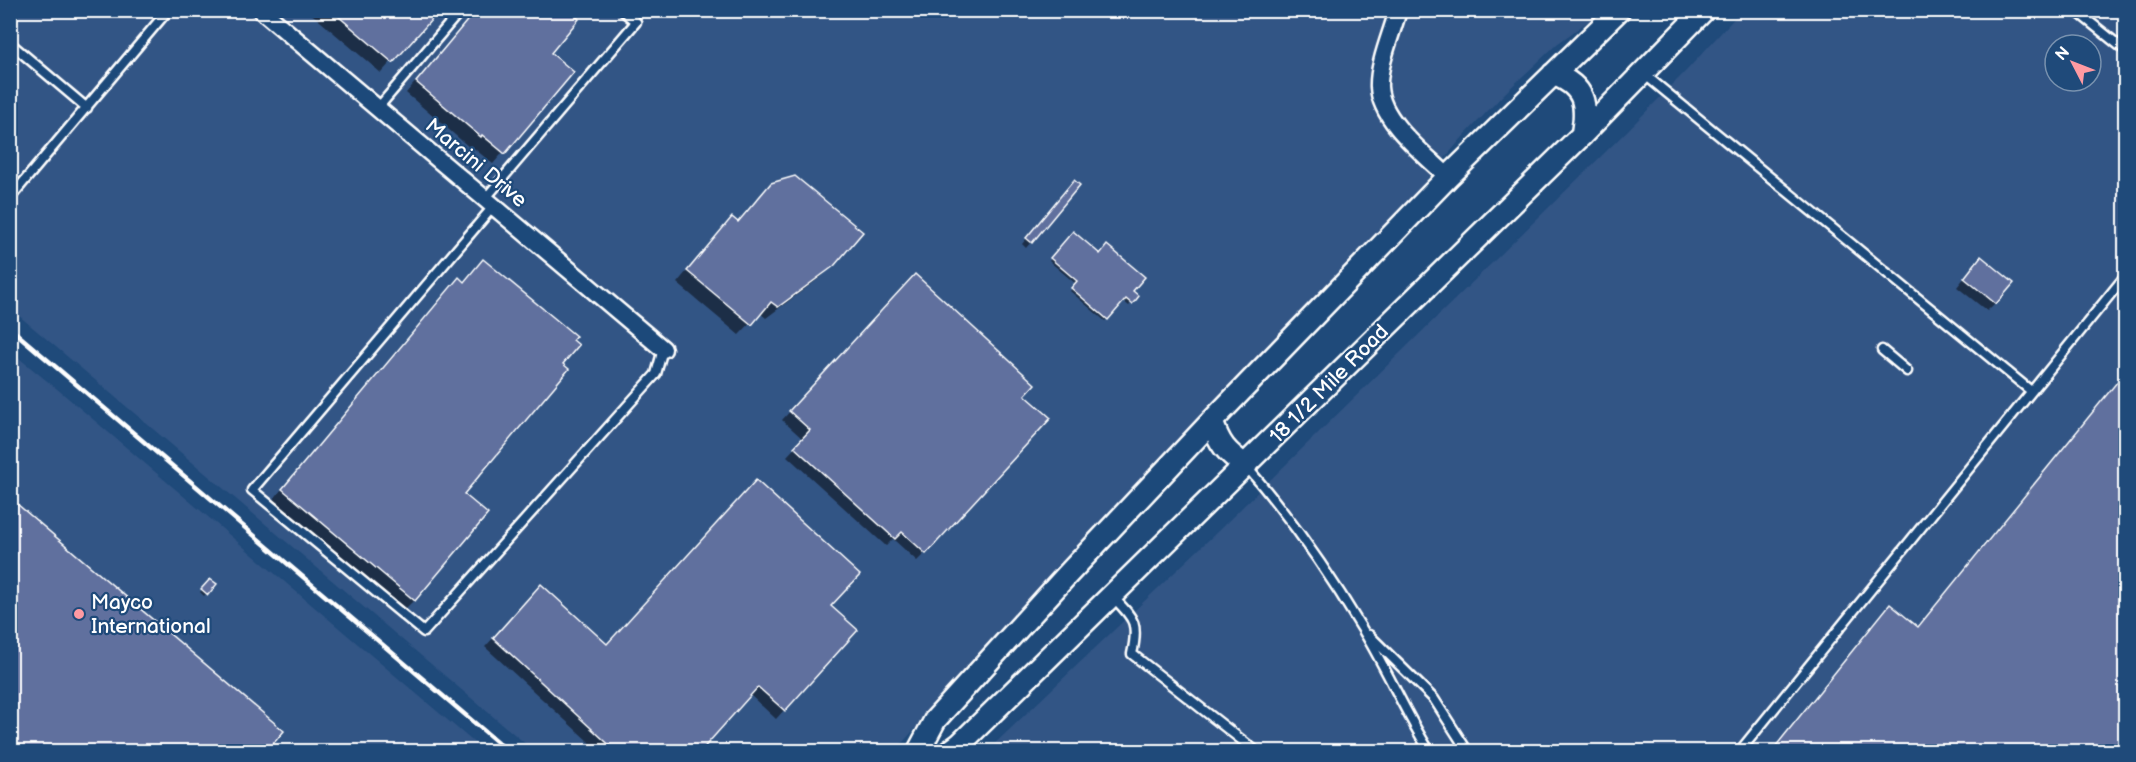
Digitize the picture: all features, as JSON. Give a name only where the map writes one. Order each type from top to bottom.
[{"type":"street","name":"Marcini Drive","points":[[261,10],[488,204],[663,349]]},
{"type":"street","points":[[1398,10],[1379,86],[1382,104],[1402,133],[1448,177]]},
{"type":"street","points":[[918,752],[935,720],[1066,575],[1448,177],[1619,10]]},
{"type":"street","name":"18 1/2 Mile Road","points":[[949,752],[960,744],[1246,466],[1582,135],[1704,10]]},
{"type":"street","points":[[1553,74],[1565,78],[1581,94],[1585,112],[1582,135]]},
{"type":"street","points":[[1212,421],[1221,445],[1246,466]]},
{"type":"lane","points":[[10,198],[164,15],[159,10]]},
{"type":"lane","points":[[377,110],[461,10]]},
{"type":"lane","points":[[622,10],[636,22],[252,490],[424,632],[656,374],[663,349]]},
{"type":"lane","points":[[2075,10],[2126,51]]},
{"type":"lane","points":[[10,43],[87,108]]},
{"type":"lane","points":[[1643,74],[2031,391]]},
{"type":"lane","points":[[1739,752],[2126,274]]},
{"type":"lane","points":[[1882,350],[1907,371]]},
{"type":"lane","points":[[1246,466],[1299,531],[1362,628],[1408,716],[1430,752]]},
{"type":"lane","points":[[1112,596],[1133,617],[1136,638],[1132,654],[1257,752]]},
{"type":"lane","points":[[1362,628],[1434,699],[1468,752]]},
{"type":"shaded area","points":[[11,11],[1602,11],[1557,44],[1462,138],[1406,204],[1048,580],[895,751],[534,751],[11,309]]},
{"type":"shaded area","points":[[1741,11],[2125,11],[2125,751],[986,752],[1217,532],[1628,130]]},
{"type":"shaded area","points":[[10,351],[62,393],[484,751],[11,751]]},
{"type":"building","points":[[331,10],[440,10],[393,63]]},
{"type":"building","points":[[476,10],[569,10],[579,19],[551,53],[574,72],[505,154],[482,135],[481,137],[416,82]]},
{"type":"building","points":[[795,176],[863,232],[834,266],[778,307],[771,302],[752,325],[687,271],[732,217],[738,222],[771,183]]},
{"type":"building","points":[[1074,180],[1080,185],[1032,243],[1026,238]]},
{"type":"building","points":[[1073,231],[1100,254],[1107,245],[1145,277],[1133,291],[1139,296],[1136,300],[1132,304],[1126,299],[1108,320],[1071,288],[1077,281],[1050,258]]},
{"type":"building","points":[[1981,256],[2014,283],[1996,304],[1964,278]]},
{"type":"building","points":[[483,259],[576,336],[573,340],[579,345],[563,364],[569,369],[464,494],[488,514],[415,601],[282,489],[459,277],[464,282]]},
{"type":"building","points":[[915,274],[1035,384],[1025,395],[1051,418],[926,554],[902,532],[895,539],[794,447],[810,430],[789,411]]},
{"type":"building","points":[[2126,371],[2126,752],[1771,752],[1890,604],[1918,627]]},
{"type":"building","points":[[756,480],[860,575],[831,606],[858,630],[785,711],[758,687],[700,752],[617,752],[493,638],[541,584],[607,644]]},
{"type":"building","name":"Mayco International","points":[[10,498],[284,731],[266,752],[10,752]]},
{"type":"building","points":[[210,579],[217,584],[208,595],[201,589]]},
{"type":"railway","points":[[10,328],[509,752]]},
{"type":"place","name":"Mayco International","points":[[79,614]]}]
